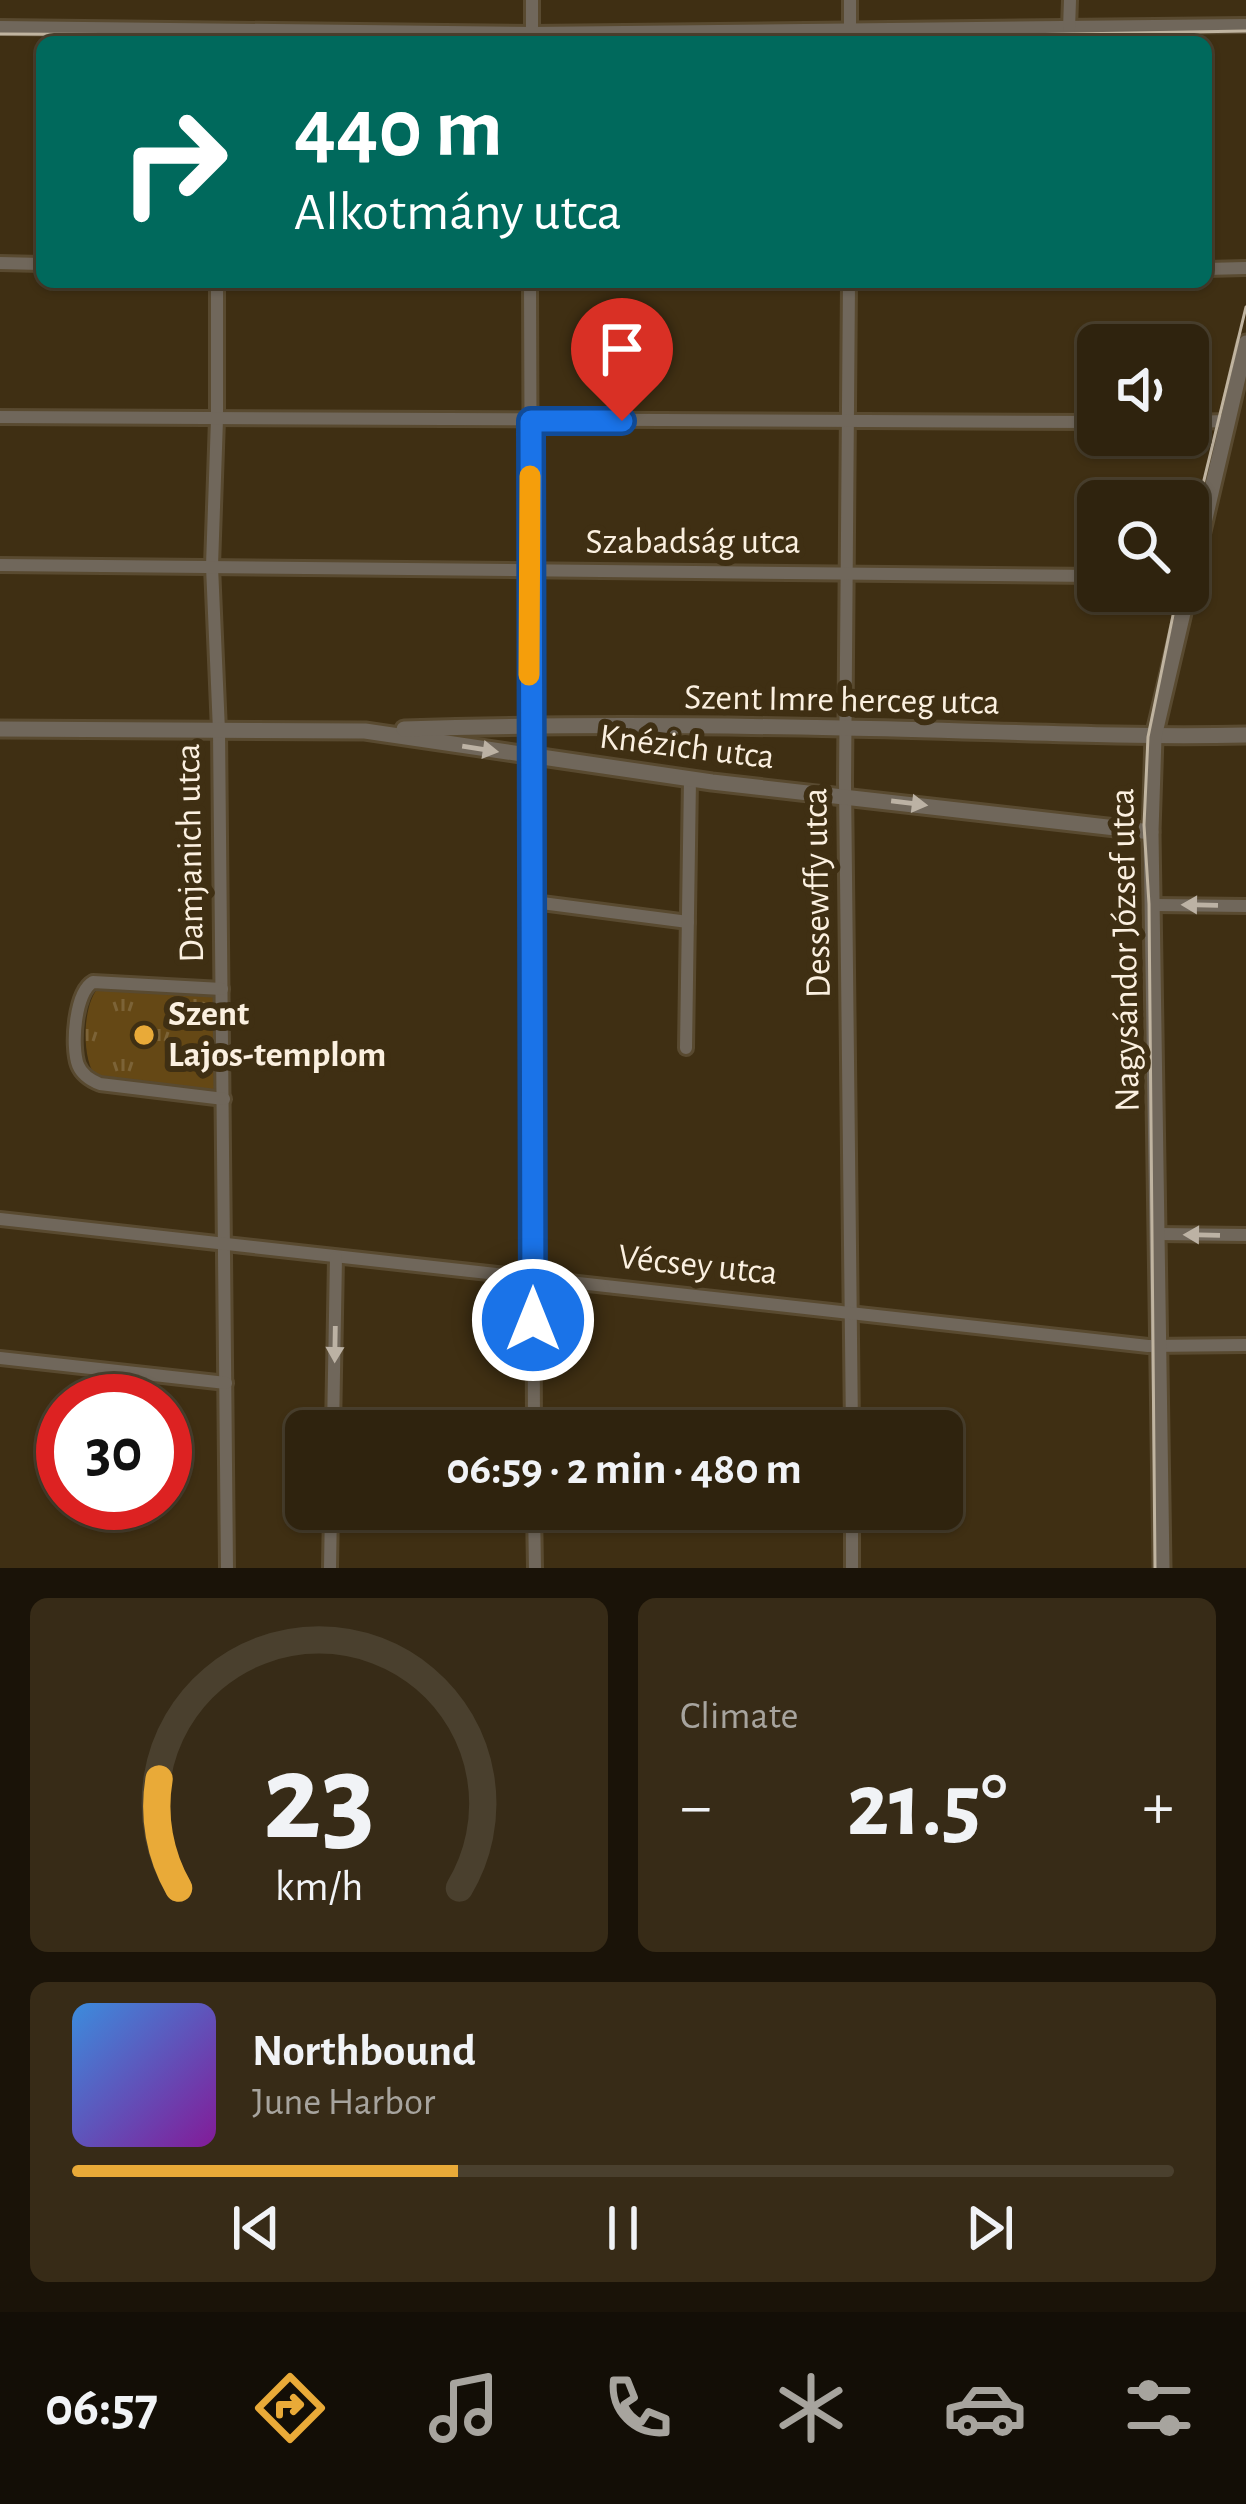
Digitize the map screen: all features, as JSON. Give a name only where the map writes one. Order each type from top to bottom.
[{"type":"street","points":[[532,0],[532,36]]},
{"type":"street","points":[[850,0],[850,36]]},
{"type":"street","points":[[1069,29],[1070,0]]},
{"type":"street","points":[[877,36],[1246,25]]},
{"type":"street","points":[[0,27],[212,36]]},
{"type":"street","points":[[0,263],[36,264]]},
{"type":"street","points":[[1212,268],[1246,268]]},
{"type":"street","name":"Damjanich utca","points":[[217,288],[212,566],[219,731],[227,1568]]},
{"type":"street","points":[[530,288],[534,1410]]},
{"type":"street","name":"Dessewffy utca","points":[[849,288],[845,728],[853,1410]]},
{"type":"street","name":"Nagysándor József utca","points":[[1209,500],[1246,343]]},
{"type":"street","points":[[0,417],[1077,422]]},
{"type":"street","points":[[1209,422],[1227,422]]},
{"type":"street","name":"Szabadság utca","points":[[0,565],[1077,576]]},
{"type":"street","name":"Nagysándor József utca","points":[[1162,1568],[1151,832],[1154,737],[1183,612]]},
{"type":"street","name":"Szent Imre herceg utca","points":[[365,731],[530,725],[1246,735]]},
{"type":"street","name":"Knézich utca","points":[[0,729],[365,731],[690,779],[1151,832]]},
{"type":"street","points":[[686,1048],[690,779]]},
{"type":"street","points":[[534,902],[688,922]]},
{"type":"street","points":[[1155,905],[1246,906]]},
{"type":"street","points":[[222,989],[93,982],[78,1000],[76,1060],[85,1075],[100,1084],[224,1100]]},
{"type":"street","name":"Vécsey utca","points":[[0,1219],[1162,1346],[1246,1345]]},
{"type":"street","points":[[1158,1234],[1246,1235]]},
{"type":"street","points":[[333,1410],[336,1257]]},
{"type":"street","points":[[0,1358],[226,1383]]},
{"type":"street","points":[[330,1568],[331,1530]]},
{"type":"street","points":[[534,1530],[535,1568]]},
{"type":"street","points":[[852,1530],[852,1568]]},
{"type":"green space","points":[[100,986],[213,994],[214,1090],[96,1077],[86,1031],[90,1004]]},
{"type":"tram line","points":[[963,36],[1246,31]]},
{"type":"tram line","points":[[0,34],[425,36]]},
{"type":"tram line","points":[[1204,480],[1246,307]]},
{"type":"tram line","points":[[1155,1568],[1149,904],[1144,825],[1148,737],[1174,612]]},
{"type":"slow traffic","points":[[529,675],[530,476]]},
{"type":"place","name":"Szent Lajos-templom","points":[[144,1035]]},
{"type":"route","points":[[533,1320],[531,421],[622,421]]}]
